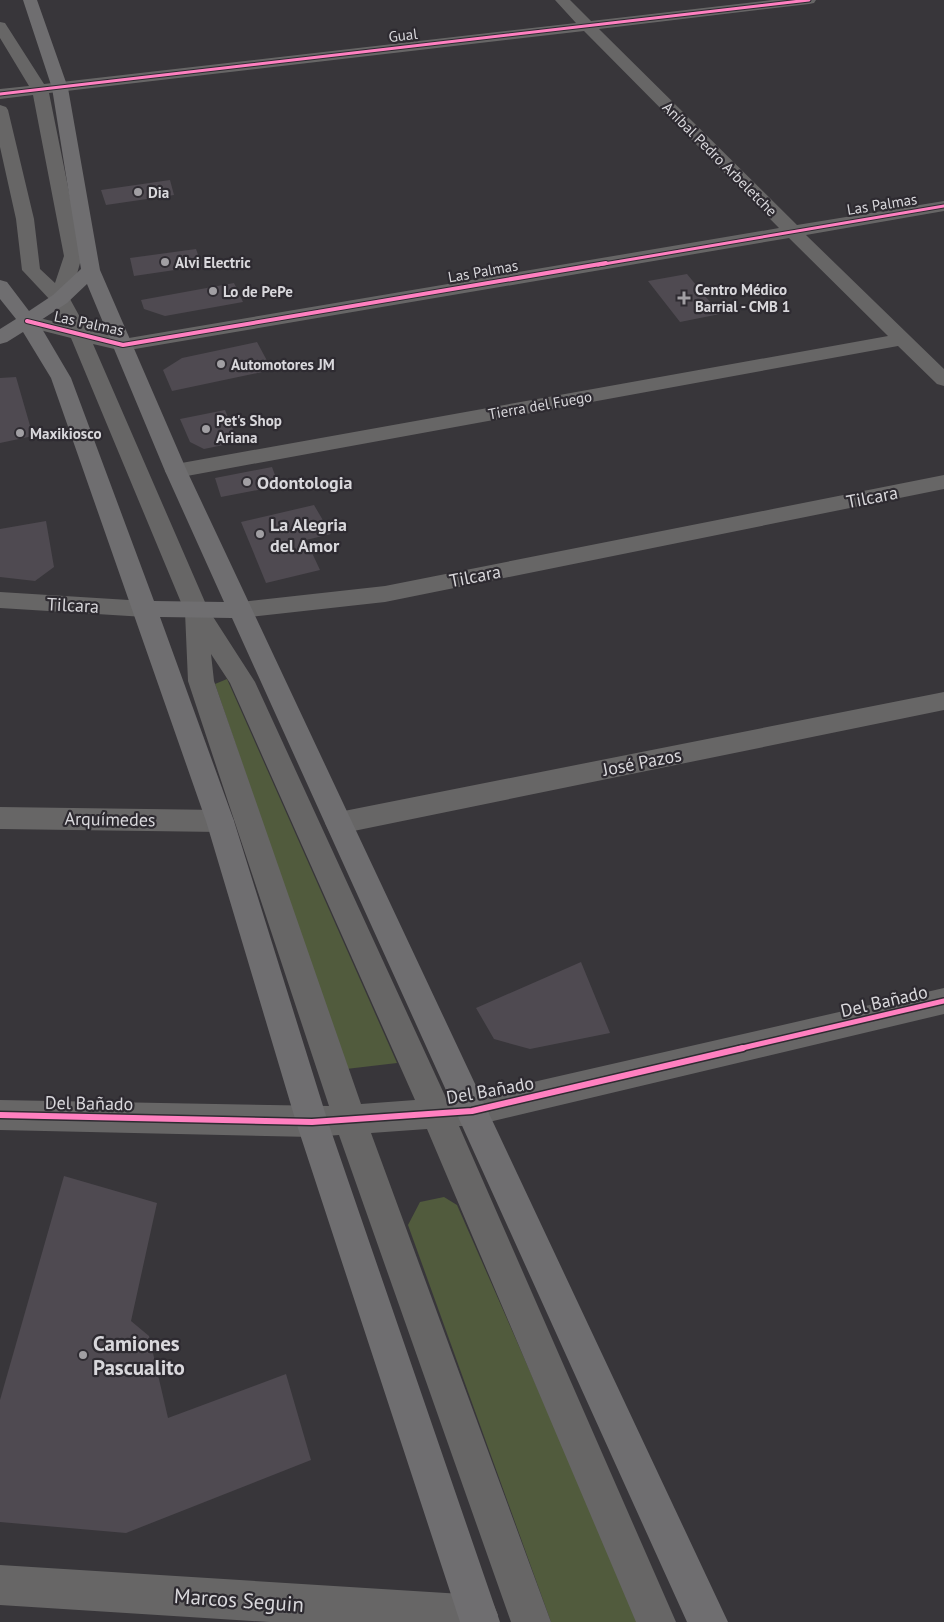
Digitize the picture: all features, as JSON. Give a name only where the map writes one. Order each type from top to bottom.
[{"type":"main road","points":[[30,0],[60,88],[91,270],[176,471],[708,1622]]},
{"type":"main road","points":[[0,338],[60,299],[91,270]]},
{"type":"main road","points":[[0,286],[27,321],[61,378],[145,609],[220,821],[312,1122],[479,1619]]},
{"type":"main road","name":"Tilcara","points":[[145,609],[241,610]]},
{"type":"street","name":"Aníbal Pedro Arbeletche","points":[[562,0],[792,231],[944,380]]},
{"type":"street","name":"Gual","points":[[0,94],[809,0]]},
{"type":"street","points":[[0,26],[40,90],[73,256],[60,299]]},
{"type":"street","points":[[0,110],[25,219],[31,270],[60,299],[80,336],[196,610],[242,682],[437,1114],[656,1622]]},
{"type":"street","name":"Las Palmas","points":[[27,321],[80,336],[123,345],[944,206]]},
{"type":"street","name":"Tierra del Fuego","points":[[176,471],[903,339]]},
{"type":"street","name":"Tilcara","points":[[241,610],[385,594],[944,482]]},
{"type":"street","name":"Tilcara","points":[[0,600],[145,609]]},
{"type":"street","points":[[196,610],[201,681],[350,1119],[531,1622]]},
{"type":"street","name":"José Pazos","points":[[339,823],[944,701]]},
{"type":"street","name":"Arquímedes","points":[[0,818],[220,821]]},
{"type":"street","name":"Del Bañado","points":[[0,1115],[312,1122],[472,1111],[944,1000]]},
{"type":"street","name":"Marcos Seguin","points":[[0,1585],[479,1619]]},
{"type":"green space","points":[[227,679],[397,1063],[346,1069],[215,684]]},
{"type":"green space","points":[[444,1197],[457,1205],[640,1622],[551,1622],[408,1225],[420,1202]]},
{"type":"building","name":"Dia","points":[[170,180],[174,195],[106,205],[101,190]]},
{"type":"building","name":"Alvi Electric","points":[[196,249],[202,266],[134,276],[130,258]]},
{"type":"building","name":"Centro Médico Barrial - CMB 1","points":[[687,274],[720,314],[680,322],[648,281]]},
{"type":"building","name":"Lo de PePe","points":[[234,283],[243,302],[165,316],[144,309],[141,300]]},
{"type":"building","name":"Automotores JM","points":[[257,342],[272,370],[172,391],[163,370],[182,358]]},
{"type":"building","points":[[16,377],[33,436],[0,443],[0,378]]},
{"type":"building","points":[[225,410],[238,442],[204,449],[190,442],[180,419]]},
{"type":"building","name":"Odontologia","points":[[272,467],[279,486],[221,497],[215,478]]},
{"type":"building","points":[[314,505],[331,534],[306,540],[320,570],[266,583],[241,522]]},
{"type":"building","points":[[46,521],[54,567],[35,581],[0,577],[0,529]]},
{"type":"building","points":[[581,962],[610,1033],[530,1049],[494,1039],[476,1008]]},
{"type":"building","name":"Camiones Pascualito","points":[[64,1176],[157,1203],[131,1321],[149,1336],[168,1418],[286,1374],[311,1460],[126,1533],[0,1522],[0,1400]]},
{"type":"cycle path","points":[[0,94],[809,0]]},
{"type":"cycle path","points":[[27,321],[123,345],[944,206]]},
{"type":"cycle path","points":[[0,1115],[312,1122],[472,1111],[944,1001]]},
{"type":"place","name":"Dia","points":[[138,192]]},
{"type":"place","name":"Alvi Electric","points":[[165,262]]},
{"type":"place","name":"Lo de PePe","points":[[213,291]]},
{"type":"place","name":"Centro Médico Barrial - CMB 1","points":[[684,298]]},
{"type":"place","name":"Automotores JM","points":[[221,364]]},
{"type":"place","name":"Pet's Shop Ariana","points":[[206,429]]},
{"type":"place","name":"Maxikiosco","points":[[20,433]]},
{"type":"place","name":"Odontologia","points":[[247,482]]},
{"type":"place","name":"La Alegria del Amor","points":[[260,534]]},
{"type":"place","name":"Camiones Pascualito","points":[[83,1355]]}]
